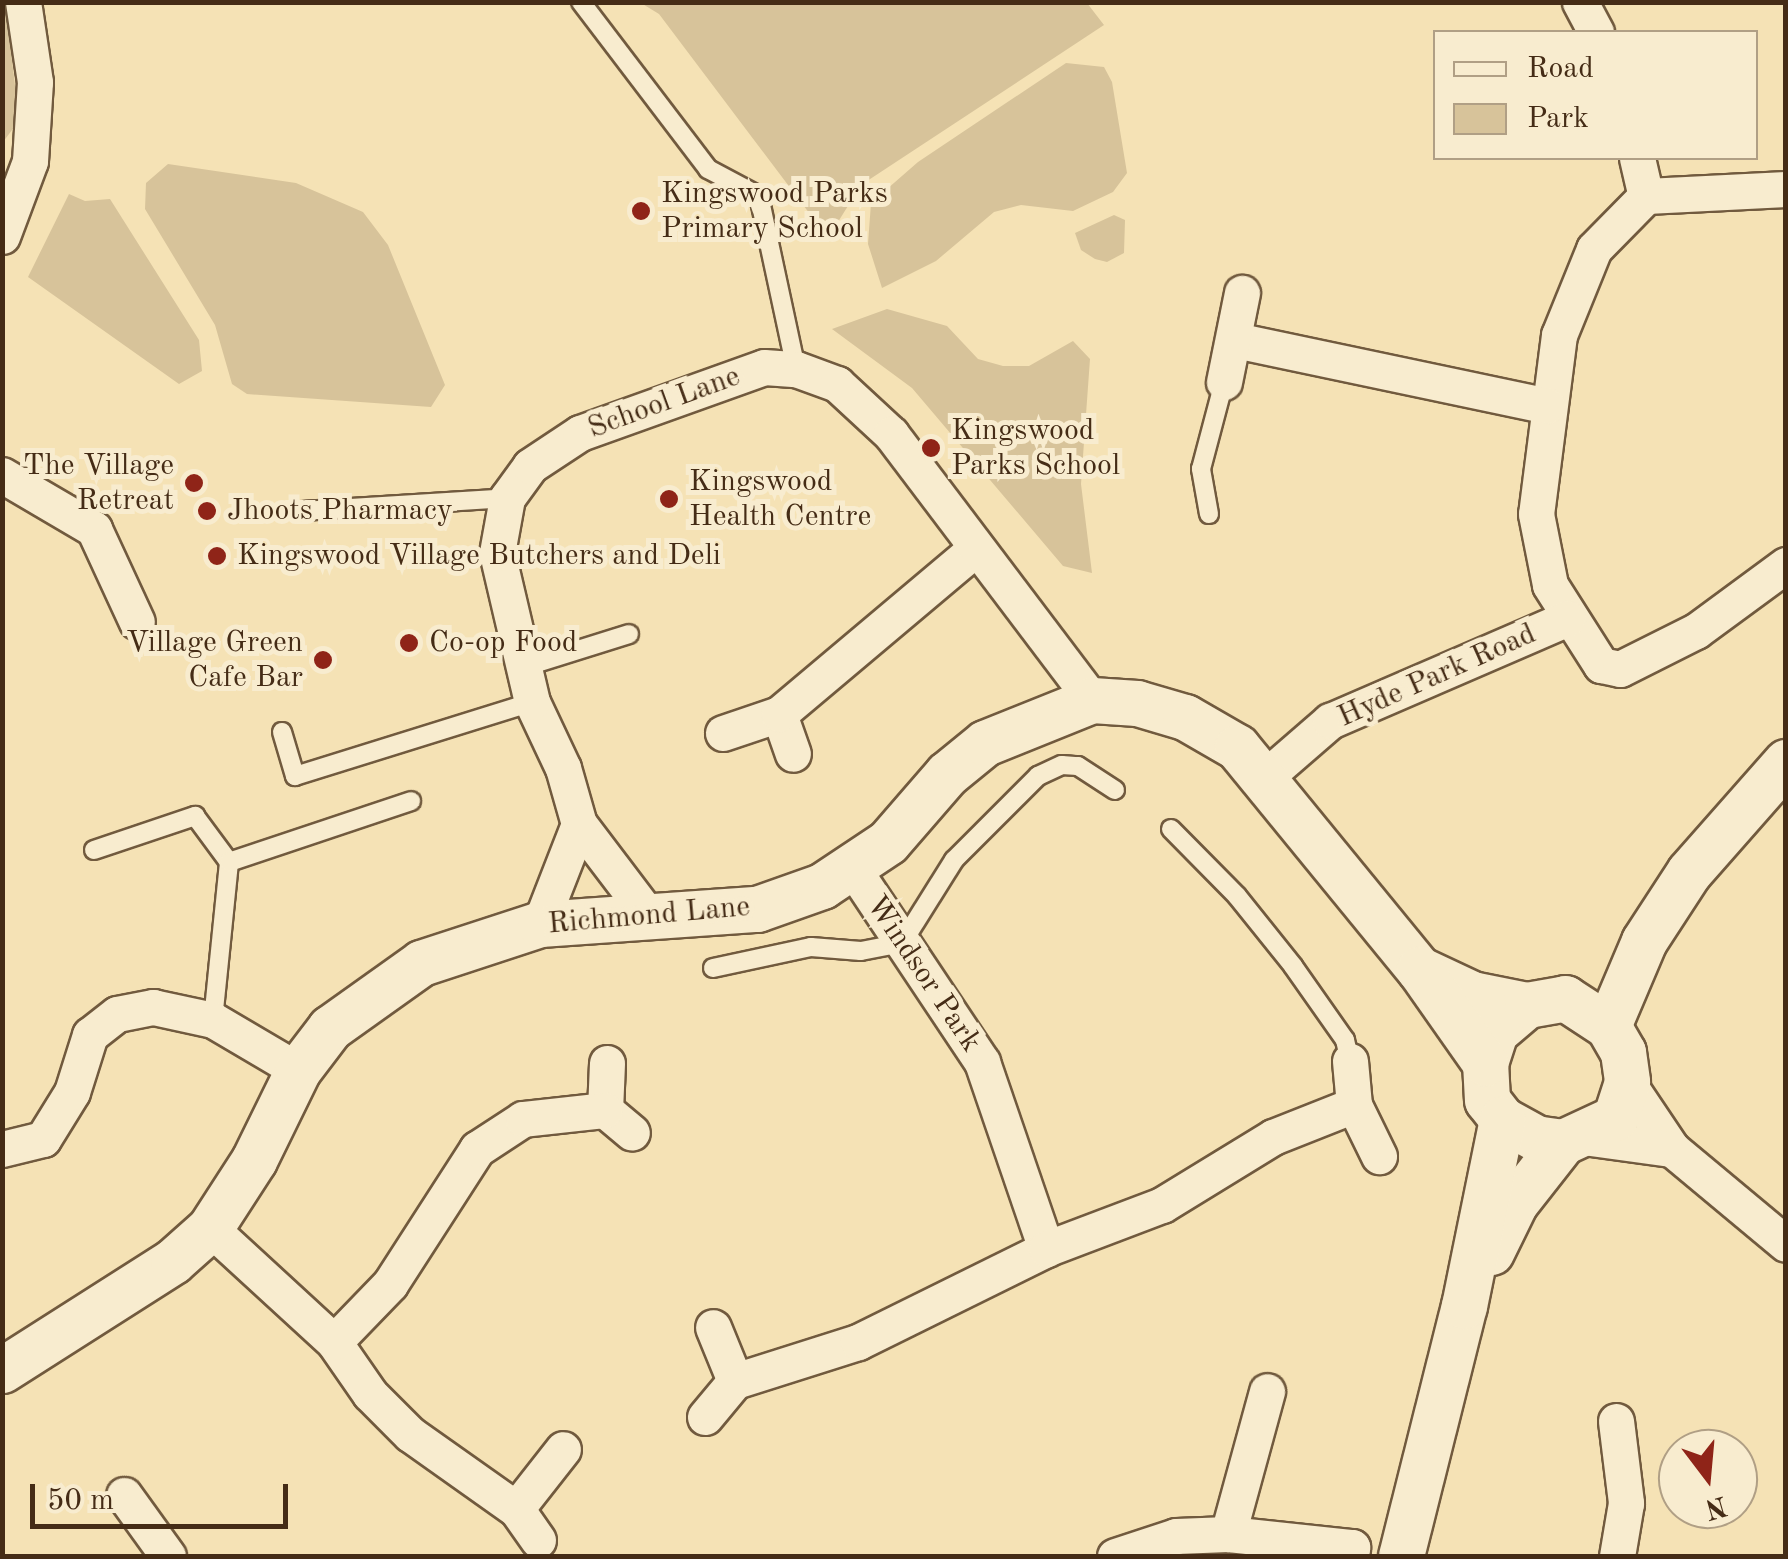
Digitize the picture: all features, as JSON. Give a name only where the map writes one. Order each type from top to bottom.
[{"type":"street","points":[[2,236],[30,161],[36,82],[23,2]]},
{"type":"street","points":[[1580,2],[1595,30]]},
{"type":"street","points":[[1638,160],[1646,196],[1786,189]]},
{"type":"street","name":"Hyde Park Road","points":[[1646,196],[1594,249],[1560,334],[1547,406],[1536,514],[1550,585],[1601,665],[1620,669],[1696,632],[1786,564]]},
{"type":"street","points":[[1224,382],[1242,293]]},
{"type":"street","points":[[1235,340],[1547,406]]},
{"type":"street","name":"School Lane","points":[[652,920],[579,824],[564,768],[532,702],[497,553],[507,498],[530,466],[580,433],[764,367],[796,369],[837,384],[892,434],[976,548],[1012,586],[1092,700]]},
{"type":"street","points":[[2,475],[94,530],[137,622]]},
{"type":"street","points":[[722,733],[778,714],[976,548]]},
{"type":"street","name":"Hyde Park Road","points":[[1263,779],[1330,722],[1568,618]]},
{"type":"street","name":"Richmond Lane","points":[[2,1370],[173,1261],[210,1228],[254,1160],[298,1070],[330,1028],[421,962],[540,924],[652,920],[758,910],[854,870],[985,742],[1092,700],[1136,703],[1184,718],[1237,747],[1386,937],[1419,969],[1484,1062]]},
{"type":"street","points":[[778,714],[793,754]]},
{"type":"street","points":[[1608,1026],[1644,941],[1722,830],[1786,762]]},
{"type":"street","points":[[540,924],[579,824]]},
{"type":"street","name":"Windsor Park","points":[[854,870],[982,1062],[1046,1250]]},
{"type":"street","points":[[1644,941],[1495,1032],[1484,1062],[1488,1100],[1502,1119],[1536,1138],[1672,1149]]},
{"type":"street","name":"Richmond Lane","points":[[1419,969],[1472,994],[1546,1002]]},
{"type":"street","points":[[1464,1306],[1514,1203],[1573,1139],[1615,1118],[1627,1082],[1623,1052],[1608,1026],[1546,1002]]},
{"type":"street","points":[[2,1149],[44,1138],[72,1092],[90,1035],[117,1014],[152,1008],[213,1020],[298,1070]]},
{"type":"street","points":[[1350,1061],[1354,1105],[1380,1156]]},
{"type":"street","points":[[605,1110],[607,1062]]},
{"type":"street","points":[[1627,1082],[1672,1149],[1786,1244]]},
{"type":"street","points":[[705,1417],[735,1382],[858,1342],[1046,1250],[1162,1206],[1273,1137],[1354,1105]]},
{"type":"street","points":[[334,1342],[390,1284],[477,1149],[523,1119],[605,1110],[632,1133]]},
{"type":"street","points":[[1401,1556],[1464,1306],[1502,1119]]},
{"type":"street","points":[[210,1228],[334,1342],[410,1434],[516,1508],[538,1540]]},
{"type":"street","points":[[713,1327],[735,1382]]},
{"type":"street","points":[[1228,1534],[1268,1390]]},
{"type":"street","points":[[1616,1422],[1626,1503],[1617,1556]]},
{"type":"street","points":[[516,1508],[563,1449]]},
{"type":"street","points":[[124,1495],[168,1556]]},
{"type":"street","points":[[1116,1556],[1176,1536],[1228,1534],[1352,1546],[1350,1556]]},
{"type":"lane","points":[[581,2],[708,169],[760,196],[796,369]]},
{"type":"lane","points":[[1209,514],[1201,469],[1224,382]]},
{"type":"lane","points":[[304,511],[507,498]]},
{"type":"lane","points":[[524,667],[629,634]]},
{"type":"lane","points":[[282,732],[295,776],[532,702]]},
{"type":"lane","points":[[713,968],[812,947],[861,950],[902,943],[954,860],[1038,776],[1062,764],[1078,766],[1115,790]]},
{"type":"lane","points":[[230,862],[411,801]]},
{"type":"lane","points":[[94,850],[195,816],[230,862],[213,1020]]},
{"type":"lane","points":[[1171,830],[1238,896],[1293,966],[1345,1040],[1350,1061]]},
{"type":"green space","points":[[5,2],[16,94],[15,126],[3,142]]},
{"type":"green space","points":[[641,3],[1087,3],[1104,25],[861,185],[828,238],[659,14]]},
{"type":"green space","points":[[1066,63],[1104,67],[1112,82],[1127,173],[1113,192],[1073,211],[1021,205],[994,212],[936,261],[882,288],[868,244],[871,203],[918,162]]},
{"type":"green space","points":[[168,164],[296,183],[363,212],[388,245],[445,385],[431,407],[247,394],[232,384],[215,325],[145,209],[146,183]]},
{"type":"green space","points":[[69,194],[85,201],[110,199],[199,340],[202,371],[179,384],[28,277]]},
{"type":"green space","points":[[1114,215],[1125,220],[1124,253],[1107,262],[1081,250],[1075,233]]},
{"type":"green space","points":[[887,309],[947,326],[978,359],[1003,366],[1029,366],[1073,341],[1090,359],[1081,484],[1092,573],[1063,566],[912,388],[832,329]]},
{"type":"place","name":"Kingswood Parks Primary School","points":[[641,211]]},
{"type":"place","name":"Kingswood Parks School","points":[[931,448]]},
{"type":"place","name":"The Village Retreat","points":[[194,483]]},
{"type":"place","name":"Kingswood Health Centre","points":[[669,499]]},
{"type":"place","name":"Jhoots Pharmacy","points":[[207,511]]},
{"type":"place","name":"Kingswood Village Butchers and Deli","points":[[217,556]]},
{"type":"place","name":"Co-op Food","points":[[409,643]]},
{"type":"place","name":"Village Green Cafe Bar","points":[[323,660]]}]
